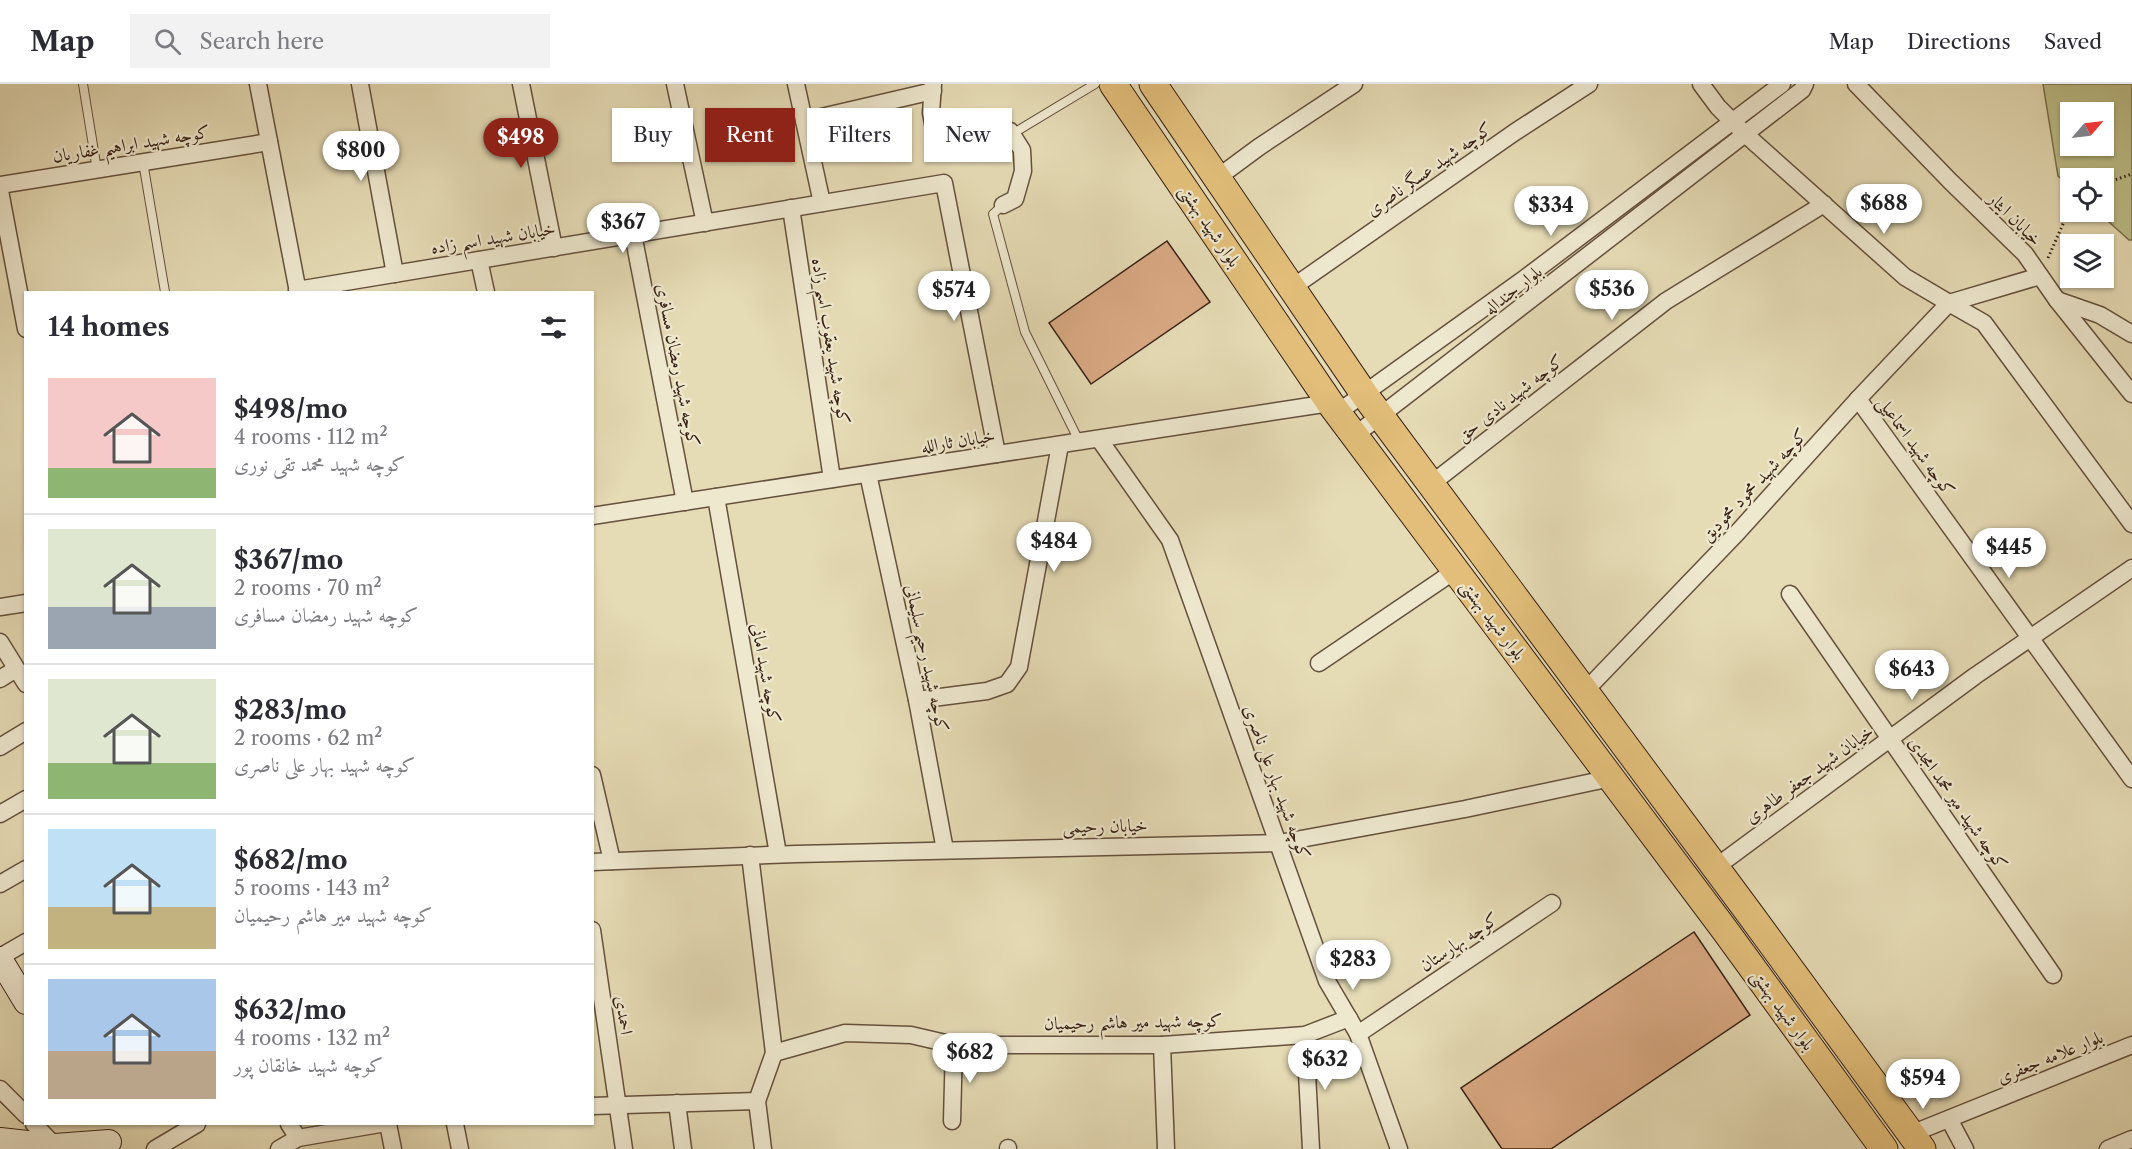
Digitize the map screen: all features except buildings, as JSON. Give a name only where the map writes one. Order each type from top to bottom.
[{"type":"main road","name":"بلوار شهید بهشتی","points":[[1113,84],[1354,436],[1724,929],[1884,1149]]},
{"type":"main road","name":"بلوار شهید بهشتی","points":[[1153,84],[1364,394],[1716,867],[1916,1141]]},
{"type":"street","points":[[258,84],[297,291]]},
{"type":"street","points":[[360,84],[395,274]]},
{"type":"street","points":[[521,84],[554,248]]},
{"type":"street","points":[[675,84],[705,223]]},
{"type":"street","points":[[796,84],[822,203]]},
{"type":"street","points":[[1217,178],[1354,84]]},
{"type":"street","name":"کوچه شهید عسگر ناصری","points":[[1293,287],[1515,132],[1590,84]]},
{"type":"street","points":[[1701,84],[1718,107],[1745,134],[1905,277],[1984,323],[2132,524]]},
{"type":"street","name":"بلوار جنداله","points":[[1334,408],[1364,394],[1582,235],[1782,84]]},
{"type":"street","name":"بلوار جنداله","points":[[1354,436],[1592,254],[1802,90],[1805,84]]},
{"type":"street","name":"خیابان ایثار","points":[[1856,84],[2025,254],[2057,300],[2132,394]]},
{"type":"street","points":[[804,121],[933,88],[932,108]]},
{"type":"street","points":[[1003,205],[1015,199],[1023,171],[1022,150],[1012,134]]},
{"type":"street","name":"کوچه شهید ابراهیم غفاریان","points":[[0,185],[269,142]]},
{"type":"street","name":"خیابان شهید اسم زاده","points":[[297,291],[944,183],[997,454]]},
{"type":"street","points":[[0,191],[24,318]]},
{"type":"street","name":"کوچه شهید نادی حق","points":[[1431,484],[1666,301],[1824,204]]},
{"type":"street","name":"کوچه شهید یعقوب اسم زاده","points":[[791,208],[832,479]]},
{"type":"street","name":"کوچه شهید رمضان مسافری","points":[[633,234],[685,502]]},
{"type":"street","points":[[1582,235],[1592,254]]},
{"type":"street","points":[[479,260],[486,291]]},
{"type":"street","points":[[1949,303],[2040,276]]},
{"type":"street","points":[[2057,300],[2100,315],[2132,334]]},
{"type":"street","name":"کوچه شهید محمود محمودیق","points":[[1585,691],[1737,533],[1858,399],[1949,303]]},
{"type":"street","name":"کوچه شهید اسماعیلی","points":[[1858,399],[2132,779]]},
{"type":"street","name":"خیابان ثارالله","points":[[594,516],[1099,439],[1334,408]]},
{"type":"street","name":"کوچه شهید بهار علی ناصری","points":[[1099,439],[1170,540],[1328,981],[1358,1034],[1399,1149]]},
{"type":"street","points":[[917,700],[971,694],[1007,684],[1019,666],[1060,445]]},
{"type":"street","name":"کوچه شهید رحیم سلیمانی","points":[[868,474],[917,700],[945,850]]},
{"type":"street","name":"کوچه شهید امانی","points":[[716,497],[778,854]]},
{"type":"street","name":"خیابان شهید جعفر طاهری","points":[[1716,867],[2030,638],[2132,568]]},
{"type":"street","points":[[1319,663],[1456,570]]},
{"type":"street","name":"کوچه شهید میر محمد امجدی","points":[[1790,594],[2053,975]]},
{"type":"street","points":[[0,607],[24,603]]},
{"type":"street","points":[[0,642],[24,681]]},
{"type":"street","points":[[0,679],[16,669]]},
{"type":"street","points":[[0,747],[24,732]]},
{"type":"street","name":"خیابان رحیمی","points":[[594,862],[778,854],[1279,843],[1465,809],[1611,778]]},
{"type":"street","points":[[594,784],[612,861]]},
{"type":"street","points":[[0,814],[24,800]]},
{"type":"street","points":[[750,855],[774,1053],[757,1101],[763,1149]]},
{"type":"street","points":[[0,884],[24,870]]},
{"type":"street","name":"کوچه بهارستان","points":[[1358,1034],[1552,903]]},
{"type":"street","points":[[24,943],[0,958],[24,999]]},
{"type":"street","name":"احمدی","points":[[594,944],[624,1149]]},
{"type":"street","name":"کوچه شهید میر هاشم رحیمیان","points":[[774,1053],[845,1033],[911,1035],[954,1045],[1162,1045],[1305,1035],[1349,1018]]},
{"type":"street","points":[[1305,1035],[1311,1149]]},
{"type":"street","points":[[952,1121],[954,1045]]},
{"type":"street","points":[[1162,1045],[1166,1149]]},
{"type":"street","name":"بلوار علامه جعفری","points":[[1916,1141],[1949,1119],[2132,1045]]},
{"type":"street","points":[[0,1089],[24,1113]]},
{"type":"street","points":[[594,1106],[757,1101]]},
{"type":"street","points":[[676,1103],[683,1149]]},
{"type":"street","points":[[1949,1119],[1965,1149]]},
{"type":"street","points":[[35,1125],[55,1146]]},
{"type":"street","points":[[155,1149],[195,1125]]},
{"type":"street","points":[[279,1149],[304,1136],[374,1125]]},
{"type":"street","points":[[388,1125],[393,1149]]},
{"type":"street","points":[[455,1125],[460,1149]]},
{"type":"street","points":[[0,1140],[55,1146],[106,1138]]},
{"type":"street","points":[[2108,1149],[2132,1139]]},
{"type":"lane","points":[[83,84],[97,170]]},
{"type":"lane","points":[[1012,134],[1095,84]]},
{"type":"lane","points":[[143,162],[165,291]]},
{"type":"lane","points":[[1003,205],[993,214],[1025,332],[1080,442]]},
{"type":"path","points":[[2114,180],[2132,174]]},
{"type":"path","points":[[2040,276],[2064,222]]},
{"type":"green space","points":[[2043,84],[2132,84],[2132,240],[2129,240],[2109,222],[2114,222],[2114,168],[2060,168],[2060,178]]}]
